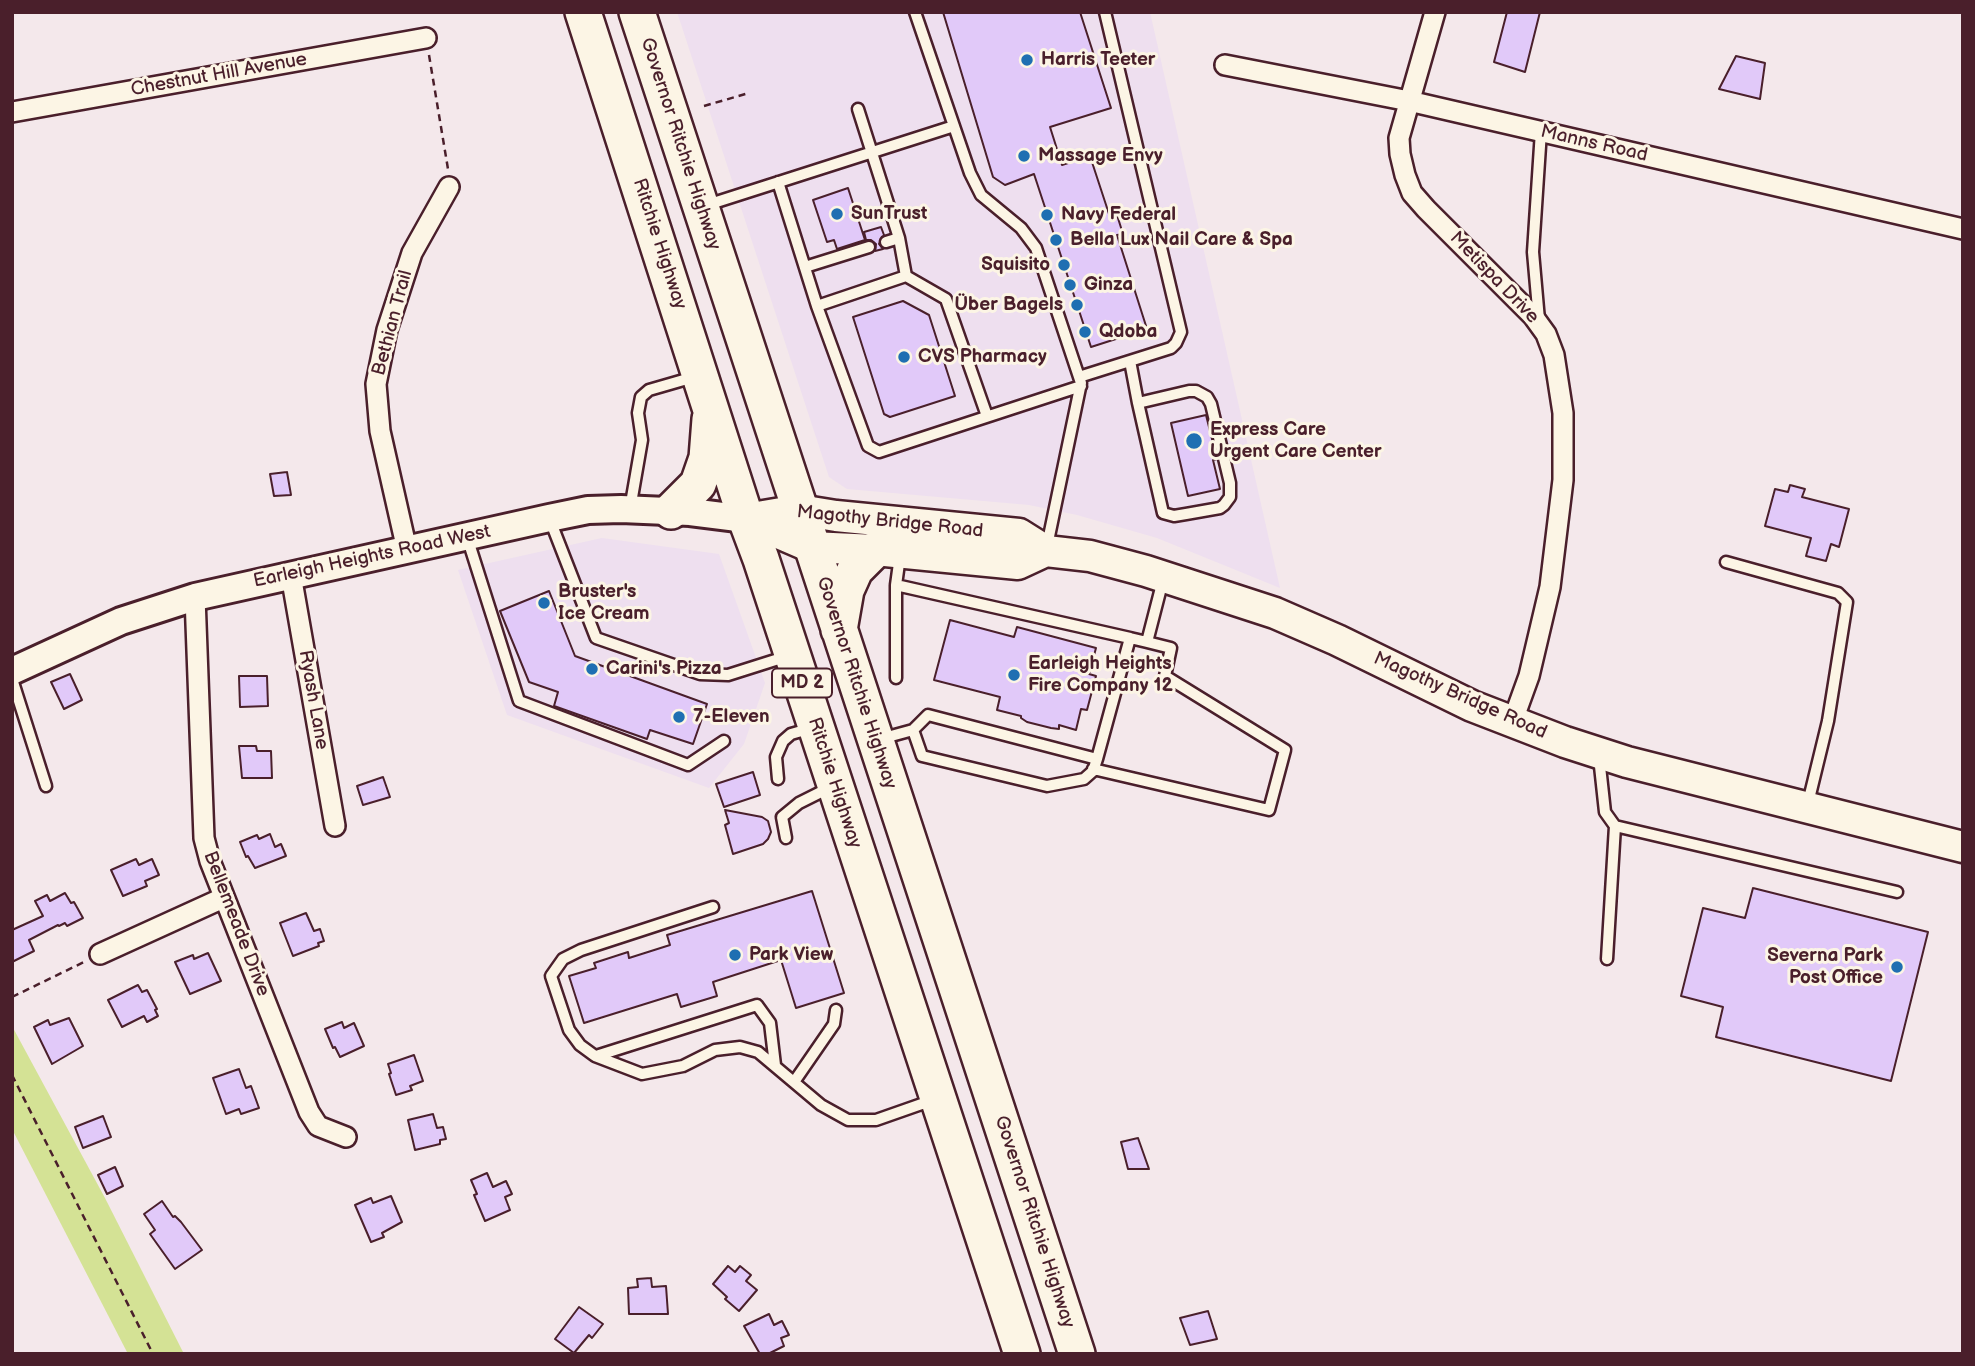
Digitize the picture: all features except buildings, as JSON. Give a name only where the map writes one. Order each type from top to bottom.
[{"type":"highway","name":"Ritchie Highway","points":[[583,12],[746,519],[1022,1354]]},
{"type":"highway","name":"Governor Ritchie Highway","points":[[637,12],[1077,1354]]},
{"type":"highway","points":[[671,511],[698,484],[707,458],[711,408]]},
{"type":"highway","points":[[839,630],[846,590],[855,570],[887,552]]},
{"type":"main road","name":"Magothy Bridge Road","points":[[746,519],[799,510],[1019,534],[1046,551],[1090,556],[1240,600],[1308,626],[1512,723],[1599,753],[1963,847]]},
{"type":"main road","name":"Magothy Bridge Road","points":[[746,519],[811,547],[1018,564],[1046,551]]},
{"type":"street","name":"Metispa Drive","points":[[1435,12],[1399,138],[1400,154],[1412,193],[1539,324],[1554,355],[1559,380],[1564,440],[1563,480],[1550,587],[1529,676],[1512,723]]},
{"type":"street","name":"Chestnut Hill Avenue","points":[[12,112],[426,38]]},
{"type":"street","name":"Manns Road","points":[[1225,65],[1409,101],[1963,229]]},
{"type":"street","name":"Bethian Trail","points":[[407,550],[380,431],[376,384],[387,330],[412,253],[449,187]]},
{"type":"street","name":"Earleigh Heights Road West","points":[[12,671],[121,621],[195,597],[549,517],[588,510],[630,509],[746,519]]},
{"type":"street","name":"Ryash Lane","points":[[291,575],[335,826]]},
{"type":"street","name":"Bellemeade Drive","points":[[195,597],[204,838],[223,898],[309,1112],[318,1126],[346,1137]]},
{"type":"street","points":[[100,954],[223,898]]},
{"type":"lane","points":[[915,12],[970,173],[981,194],[1021,228],[1036,248],[1080,381],[1046,551]]},
{"type":"lane","points":[[778,182],[817,306],[868,446],[879,452],[987,416],[1171,348],[1179,338],[1181,327],[1105,12]]},
{"type":"lane","points":[[858,109],[899,238],[906,276]]},
{"type":"lane","points":[[701,207],[954,126]]},
{"type":"lane","points":[[1539,324],[1532,252],[1541,131]]},
{"type":"lane","points":[[886,242],[899,238]]},
{"type":"lane","points":[[805,267],[869,247]]},
{"type":"lane","points":[[817,306],[906,276],[946,299],[987,416]]},
{"type":"lane","points":[[1130,361],[1138,402],[1163,513],[1174,516],[1224,505],[1230,497],[1230,483],[1212,404],[1207,397],[1196,391],[1189,391],[1138,402]]},
{"type":"lane","points":[[630,509],[642,440],[638,413],[642,397],[649,390],[700,374]]},
{"type":"lane","points":[[549,517],[596,638],[700,674],[727,675],[792,655]]},
{"type":"lane","points":[[467,537],[519,701],[688,765],[724,741]]},
{"type":"lane","points":[[887,552],[896,585],[896,678]]},
{"type":"lane","points":[[1726,562],[1838,593],[1847,601],[1829,721],[1808,807]]},
{"type":"lane","points":[[1147,642],[1164,577]]},
{"type":"lane","points":[[875,740],[913,730],[928,715],[1095,764],[1269,810],[1285,750],[1165,676],[1171,648],[896,585]]},
{"type":"lane","points":[[913,730],[922,756],[1047,786],[1084,779],[1095,764],[1130,638]]},
{"type":"lane","points":[[12,679],[46,786]]},
{"type":"lane","points":[[778,779],[776,757],[783,741],[791,734],[816,726]]},
{"type":"lane","points":[[1599,753],[1605,812],[1615,826],[1607,958]]},
{"type":"lane","points":[[786,838],[781,821],[787,812],[835,786]]},
{"type":"lane","points":[[1615,826],[1898,892]]},
{"type":"lane","points":[[713,907],[581,950],[563,959],[551,976],[569,1030],[580,1045],[596,1056],[642,1074],[683,1066],[715,1050],[740,1047],[758,1052],[821,1105],[848,1120],[876,1121],[937,1099]]},
{"type":"lane","points":[[596,1056],[757,1005],[769,1023],[775,1065]]},
{"type":"lane","points":[[794,1082],[834,1024],[836,1010]]},
{"type":"path","points":[[426,38],[445,142],[449,187]]},
{"type":"path","points":[[704,106],[749,93]]},
{"type":"path","points":[[12,997],[100,954]]},
{"type":"path","points":[[12,1075],[153,1354]]},
{"type":"path","points":[[12,1083],[19,1089]]},
{"type":"shaded area","points":[[677,12],[1150,12],[1280,588],[1157,538],[1077,515],[1029,505],[847,489],[829,477]]},
{"type":"shaded area","points":[[602,538],[719,554],[765,683],[744,744],[709,788],[507,715],[458,570]]},
{"type":"green space","points":[[12,1026],[105,1198],[184,1354],[128,1354],[12,1129]]},
{"type":"place","name":"Harris Teeter","points":[[1027,60]]},
{"type":"place","name":"Massage Envy","points":[[1024,156]]},
{"type":"place","name":"SunTrust","points":[[837,214]]},
{"type":"place","name":"Navy Federal","points":[[1047,215]]},
{"type":"place","name":"Bella Lux Nail Care & Spa","points":[[1056,240]]},
{"type":"place","name":"Squisito","points":[[1064,265]]},
{"type":"place","name":"Ginza","points":[[1070,285]]},
{"type":"place","name":"Über Bagels","points":[[1077,305]]},
{"type":"place","name":"Qdoba","points":[[1085,332]]},
{"type":"place","name":"CVS Pharmacy","points":[[904,357]]},
{"type":"place","name":"Express Care Urgent Care Center","points":[[1194,441]]},
{"type":"place","name":"Bruster's Ice Cream","points":[[544,603]]},
{"type":"place","name":"Carini's Pizza","points":[[592,669]]},
{"type":"place","name":"Earleigh Heights Fire Company 12","points":[[1014,675]]},
{"type":"place","name":"7-Eleven","points":[[679,717]]},
{"type":"place","name":"Park View","points":[[735,955]]},
{"type":"place","name":"Severna Park Post Office","points":[[1897,967]]}]
